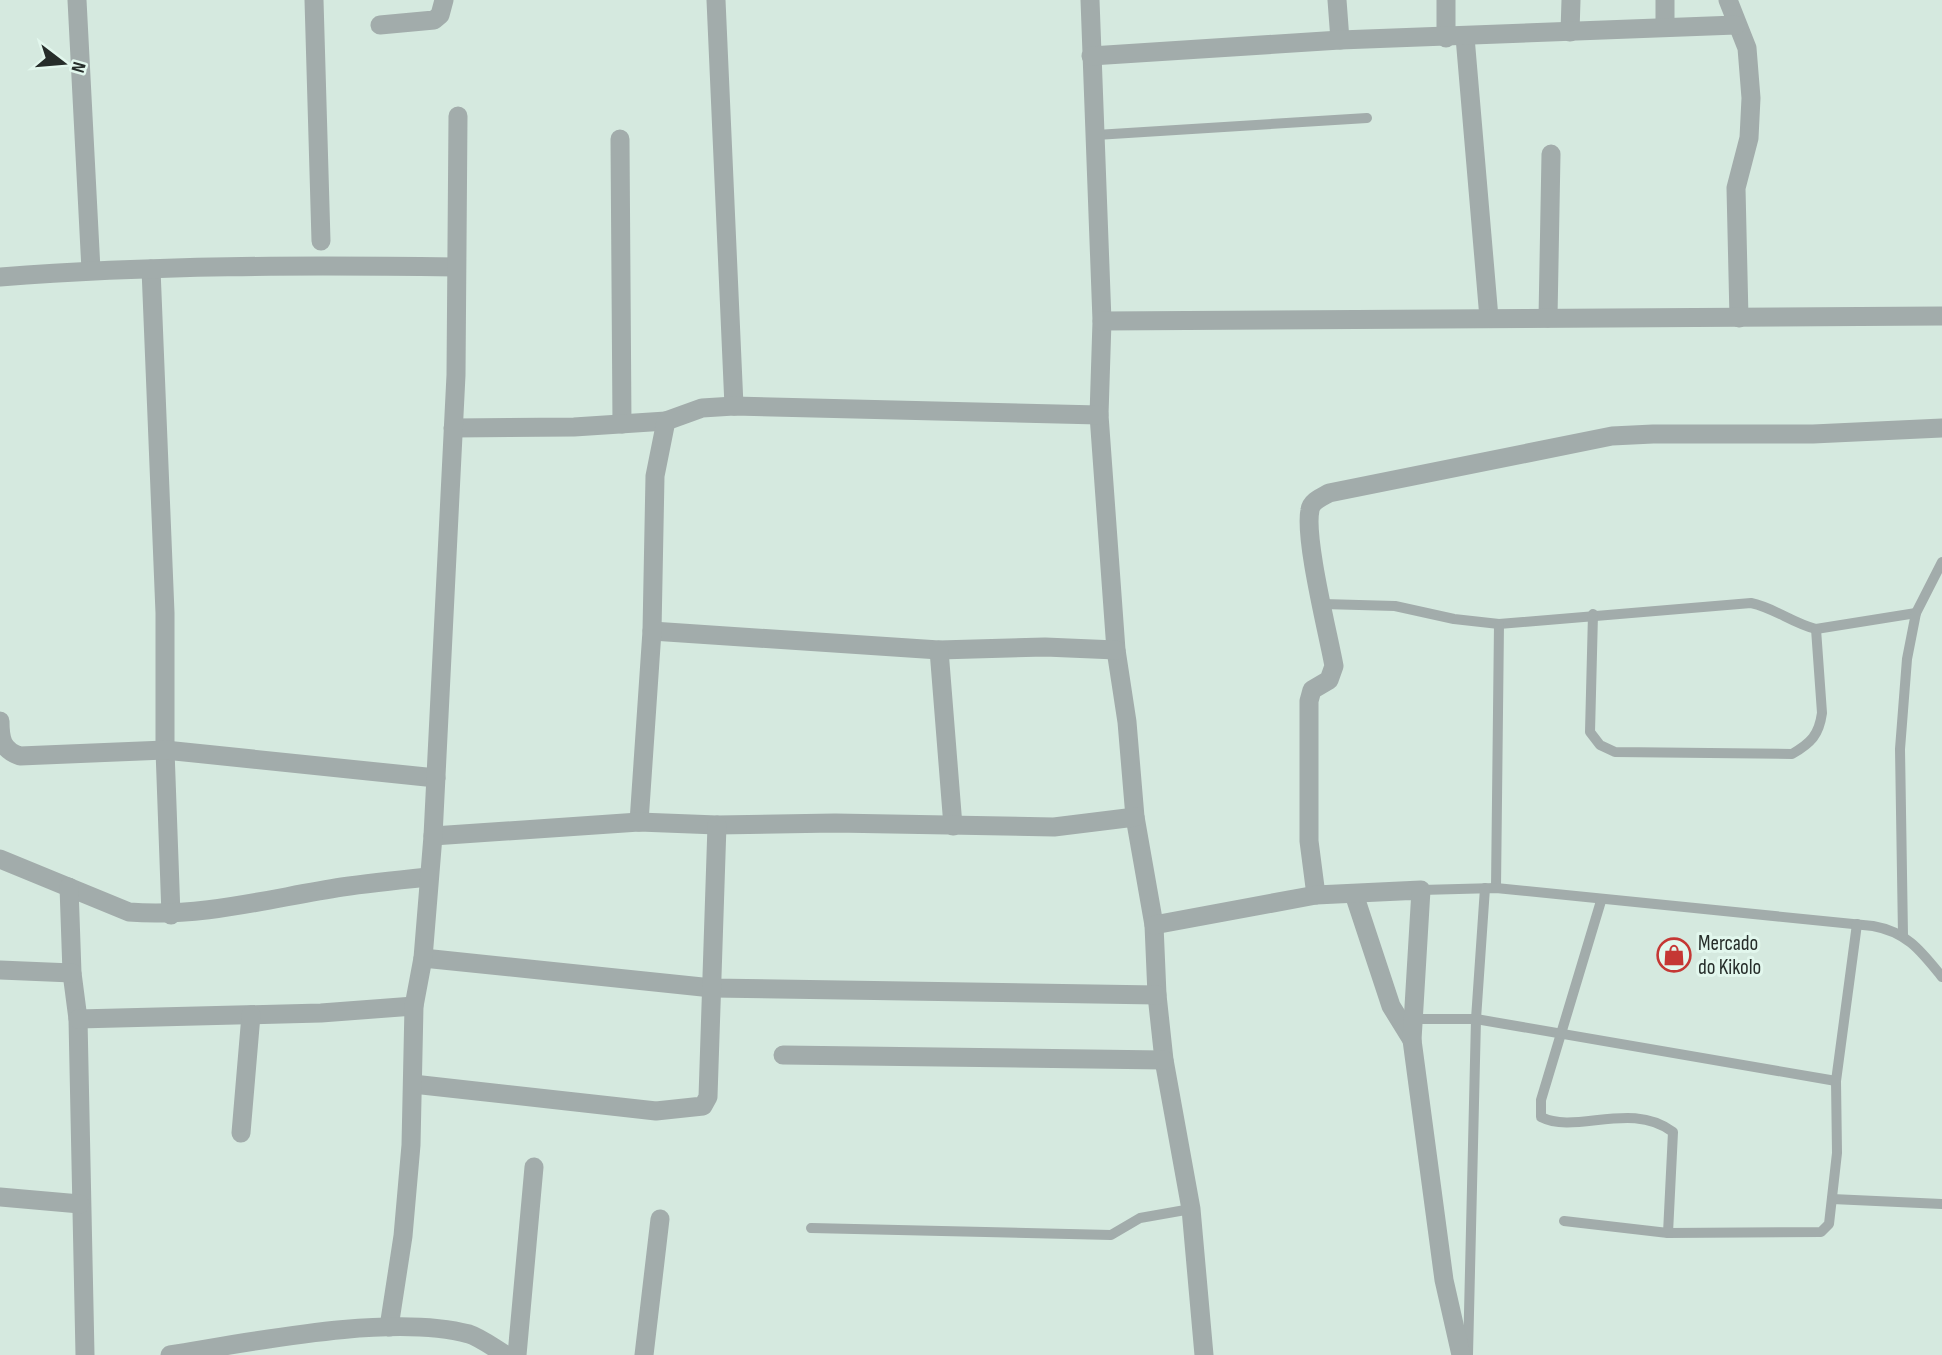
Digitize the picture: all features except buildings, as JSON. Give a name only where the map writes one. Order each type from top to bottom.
[{"type":"street","points":[[77,0],[90,270]]},
{"type":"street","points":[[314,0],[321,241]]},
{"type":"street","points":[[380,25],[434,20],[440,15],[444,0]]},
{"type":"street","points":[[716,0],[734,406]]},
{"type":"street","points":[[1090,0],[1102,321],[1099,415],[1116,650],[1127,722],[1135,817],[1154,925],[1157,995],[1164,1060],[1191,1209],[1204,1355]]},
{"type":"street","points":[[1337,0],[1340,40]]},
{"type":"street","points":[[1446,0],[1456,38],[1489,318]]},
{"type":"street","points":[[1570,32],[1571,0]]},
{"type":"street","points":[[1665,0],[1665,27]]},
{"type":"street","points":[[1728,0],[1746,48],[1751,122],[1736,188],[1740,318]]},
{"type":"street","points":[[1091,56],[1340,40],[1456,38],[1736,25]]},
{"type":"street","points":[[390,1327],[403,1236],[411,1145],[414,1006],[423,958],[433,836],[453,428],[458,116]]},
{"type":"street","points":[[620,139],[622,424]]},
{"type":"street","points":[[1548,318],[1551,155]]},
{"type":"street","points":[[0,276],[90,270],[334,265],[456,267]]},
{"type":"street","points":[[151,269],[165,613],[165,750],[171,915]]},
{"type":"street","points":[[1102,321],[1942,316]]},
{"type":"street","points":[[453,428],[666,421],[702,408],[734,406],[1099,415]]},
{"type":"street","points":[[639,822],[652,631],[655,476],[666,421]]},
{"type":"street","points":[[1316,895],[1309,841],[1309,701],[1312,690],[1329,681],[1334,666],[1309,511],[1312,503],[1329,492],[1612,436],[1813,435],[1942,428]]},
{"type":"street","points":[[652,631],[939,650],[1045,647],[1116,650]]},
{"type":"street","points":[[939,650],[953,826]]},
{"type":"street","points":[[0,721],[2,742],[8,752],[20,756],[165,750],[436,778]]},
{"type":"street","points":[[433,836],[639,822],[1054,827],[1135,817]]},
{"type":"street","points":[[413,1084],[656,1111],[703,1106],[708,1097],[718,825]]},
{"type":"street","points":[[0,859],[129,912],[171,915],[343,887],[428,877]]},
{"type":"street","points":[[69,887],[72,973],[78,1019],[85,1355]]},
{"type":"street","points":[[1154,925],[1316,895],[1421,890],[1412,1040],[1444,1280],[1461,1355]]},
{"type":"street","points":[[1354,894],[1391,1006],[1412,1040]]},
{"type":"street","points":[[423,958],[712,988],[1157,995]]},
{"type":"street","points":[[0,970],[72,973]]},
{"type":"street","points":[[78,1019],[251,1015],[414,1006]]},
{"type":"street","points":[[241,1133],[251,1015]]},
{"type":"street","points":[[783,1055],[1164,1060]]},
{"type":"street","points":[[517,1355],[534,1167]]},
{"type":"street","points":[[0,1197],[80,1204]]},
{"type":"street","points":[[644,1355],[660,1219]]},
{"type":"street","points":[[170,1355],[267,1340],[390,1327],[471,1335],[506,1355]]},
{"type":"lane","points":[[1096,135],[1367,118]]},
{"type":"lane","points":[[1903,935],[1900,749],[1907,659],[1916,613],[1942,562]]},
{"type":"lane","points":[[1322,604],[1395,606],[1454,619],[1499,624],[1593,614],[1751,603],[1770,607],[1804,626],[1816,629],[1916,613]]},
{"type":"lane","points":[[1593,614],[1590,732],[1600,745],[1615,752],[1792,754],[1812,742],[1820,727],[1822,713],[1816,629]]},
{"type":"lane","points":[[1468,1355],[1476,1018],[1491,888],[1499,624]]},
{"type":"lane","points":[[1421,890],[1491,888],[1601,901],[1773,914],[1857,924],[1903,935],[1942,977]]},
{"type":"lane","points":[[1601,901],[1541,1100],[1541,1117],[1551,1123],[1616,1117],[1663,1124],[1673,1132],[1668,1233]]},
{"type":"lane","points":[[1564,1221],[1668,1233],[1821,1232],[1829,1224],[1839,1115],[1836,1082],[1857,924]]},
{"type":"lane","points":[[1413,1019],[1476,1018],[1836,1082]]},
{"type":"lane","points":[[1832,1199],[1942,1204]]},
{"type":"lane","points":[[811,1228],[1111,1235],[1140,1218],[1191,1209]]},
{"type":"place","name":"Mercado do Kikolo","points":[[1674,955]]}]
